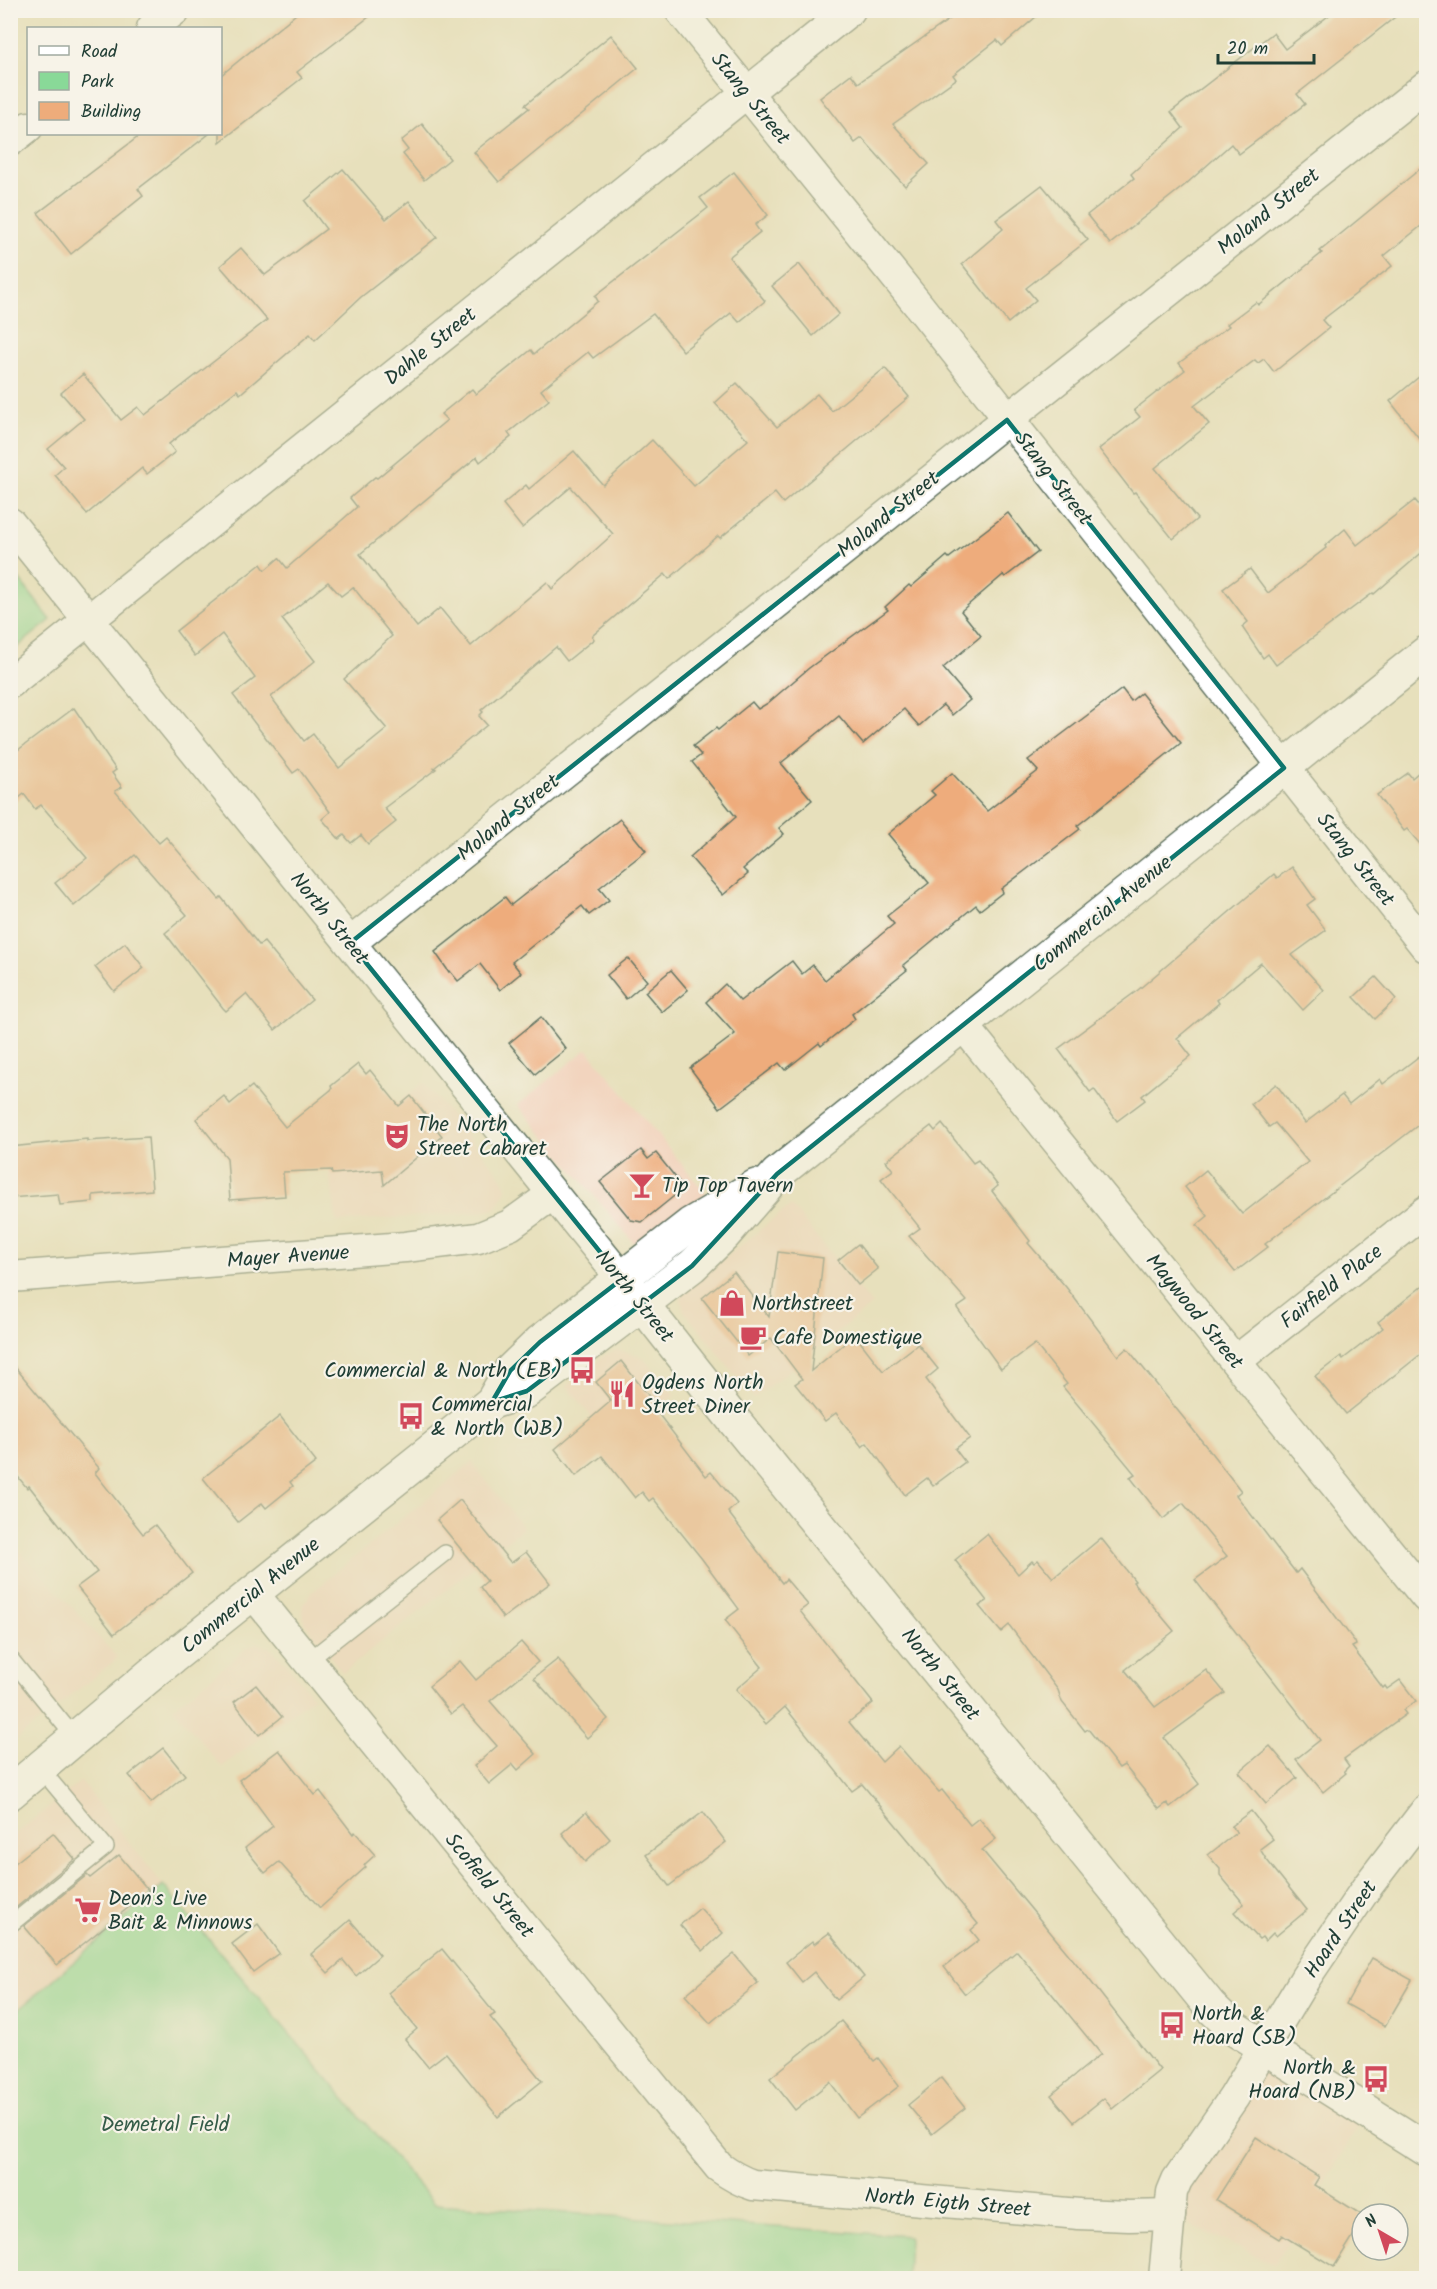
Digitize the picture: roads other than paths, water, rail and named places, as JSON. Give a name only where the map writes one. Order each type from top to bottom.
[{"type":"street","points":[[153,27],[175,10]]},
{"type":"street","name":"Stang Street","points":[[680,10],[920,307],[1007,420],[1426,947]]},
{"type":"street","name":"Dahle Street","points":[[10,683],[850,10]]},
{"type":"street","name":"Moland Street","points":[[350,943],[1426,86]]},
{"type":"street","points":[[10,141],[27,128]]},
{"type":"street","name":"North Street","points":[[10,523],[632,1291],[739,1427],[1210,2006],[1231,2026],[1426,2149]]},
{"type":"street","name":"Commercial Avenue","points":[[10,1793],[252,1592],[492,1402],[527,1391],[632,1291],[711,1249],[777,1174],[1426,653]]},
{"type":"street","name":"Maywood Street","points":[[963,1025],[1426,1597]]},
{"type":"street","name":"Mayer Avenue","points":[[10,1277],[394,1248],[478,1238],[510,1225],[553,1194]]},
{"type":"street","name":"Fairfield Place","points":[[1236,1361],[1426,1211]]},
{"type":"street","name":"Scofield Street","points":[[252,1592],[711,2158],[729,2175]]},
{"type":"street","name":"Hoard Street","points":[[1164,2278],[1172,2192],[1177,2180],[1234,2097],[1306,1977],[1367,1887],[1426,1810]]},
{"type":"street","name":"North Eigth Street","points":[[729,2175],[753,2185],[1079,2214],[1170,2215]]},
{"type":"lane","points":[[308,1661],[445,1553]]},
{"type":"lane","points":[[10,1658],[16,1676],[75,1738]]},
{"type":"lane","points":[[10,1925],[106,1847],[40,1768]]},
{"type":"place","name":"The North Street Cabaret","points":[[397,1136]]},
{"type":"place","name":"Tip Top Tavern","points":[[642,1185]]},
{"type":"place","name":"Northstreet","points":[[732,1303]]},
{"type":"place","name":"Cafe Domestique","points":[[753,1337]]},
{"type":"place","name":"Commercial & North (EB)","points":[[582,1370]]},
{"type":"place","name":"Ogdens North Street Diner","points":[[622,1394]]},
{"type":"place","name":"Commercial & North (WB)","points":[[411,1416]]},
{"type":"place","name":"Deon's Live Bait & Minnows","points":[[88,1910]]},
{"type":"place","name":"North & Hoard (SB)","points":[[1172,2025]]},
{"type":"place","name":"North & Hoard (NB)","points":[[1376,2079]]},
{"type":"park label","name":"Demetral Field","points":[[165,2124]]}]
